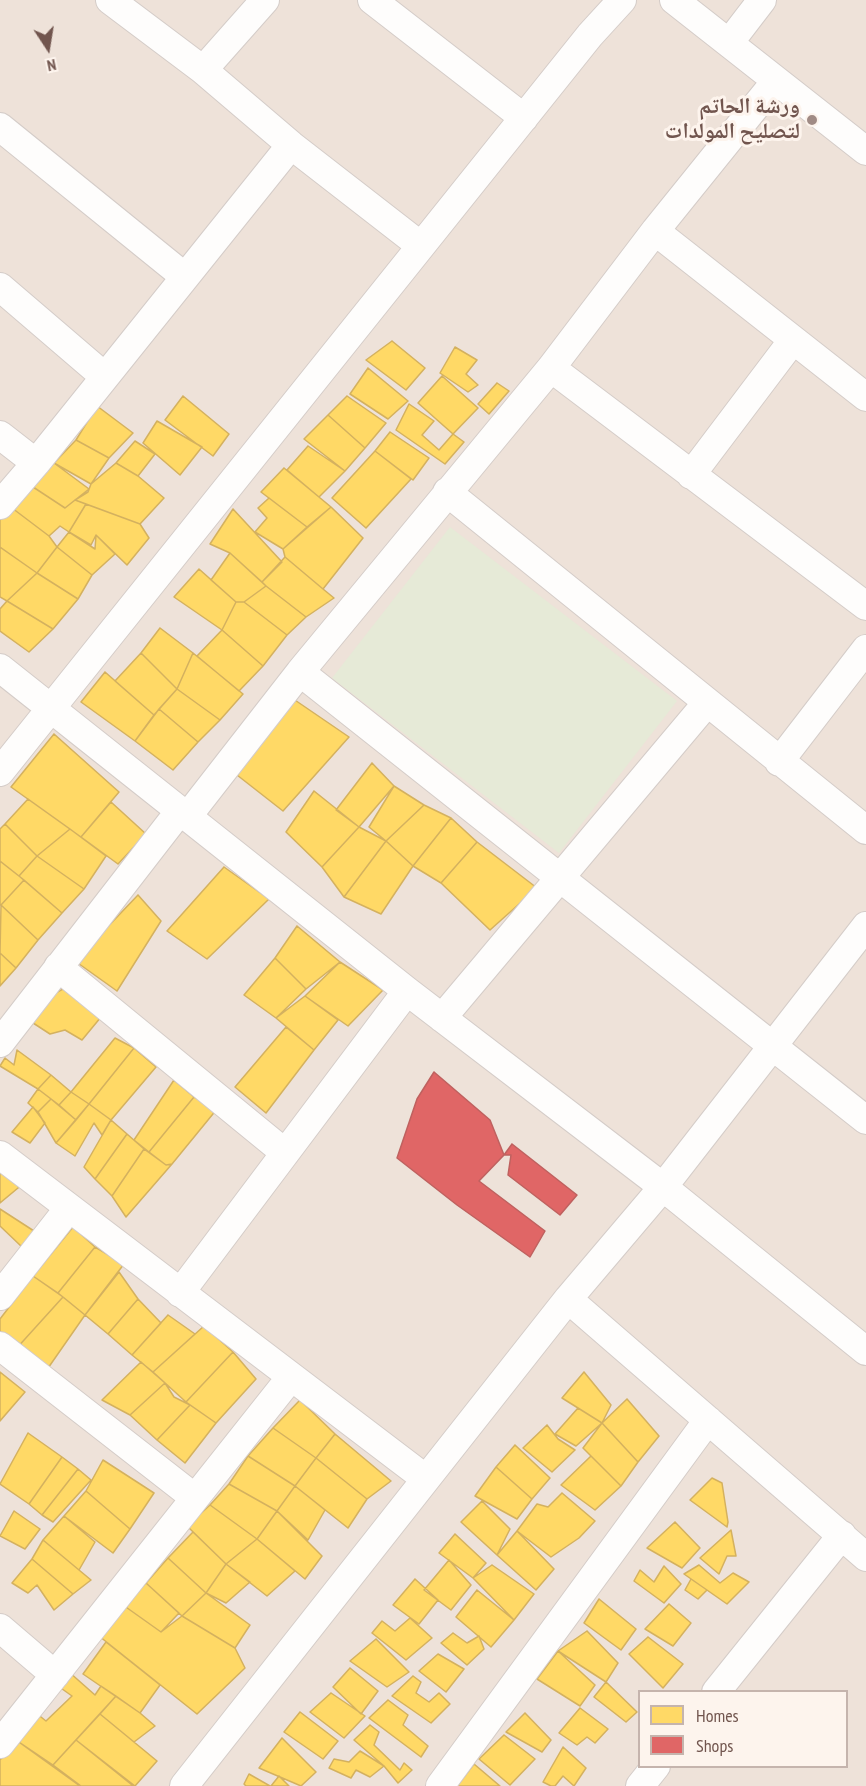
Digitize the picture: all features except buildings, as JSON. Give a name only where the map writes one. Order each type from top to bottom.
[{"type":"street","points":[[110,0],[203,70],[291,145],[422,246]]},
{"type":"street","points":[[203,70],[265,0]]},
{"type":"street","points":[[372,0],[524,118]]},
{"type":"street","points":[[0,772],[524,118],[622,0]]},
{"type":"street","points":[[674,0],[866,151]]},
{"type":"street","points":[[729,44],[762,0]]},
{"type":"street","points":[[0,1043],[58,967],[550,368],[655,231],[776,81]]},
{"type":"street","points":[[0,127],[185,277]]},
{"type":"street","points":[[0,505],[291,145]]},
{"type":"street","points":[[655,231],[866,397]]},
{"type":"street","points":[[0,287],[105,377]]},
{"type":"street","points":[[691,475],[793,340]]},
{"type":"street","points":[[550,368],[866,606]]},
{"type":"street","points":[[0,435],[36,463]]},
{"type":"street","points":[[447,492],[706,704],[866,830]]},
{"type":"street","points":[[779,762],[866,649]]},
{"type":"street","points":[[0,668],[407,991],[663,1186],[866,1351]]},
{"type":"street","points":[[300,672],[866,1120]]},
{"type":"street","points":[[442,1018],[706,704]]},
{"type":"street","points":[[184,1786],[568,1299],[663,1186],[866,926]]},
{"type":"street","points":[[58,967],[284,1152]]},
{"type":"street","points":[[180,1293],[407,991]]},
{"type":"street","points":[[0,1155],[426,1479]]},
{"type":"street","points":[[0,1296],[69,1208]]},
{"type":"street","points":[[568,1299],[866,1557]]},
{"type":"street","points":[[0,1346],[195,1498]]},
{"type":"street","points":[[0,1744],[291,1377]]},
{"type":"street","points":[[440,1786],[708,1420]]},
{"type":"street","points":[[718,1690],[842,1535]]},
{"type":"street","points":[[0,1628],[55,1675]]},
{"type":"street","points":[[640,1786],[655,1768]]},
{"type":"shaded area","points":[[0,0],[866,0],[866,1786],[0,1786]]},
{"type":"green space","points":[[450,527],[677,701],[559,853],[332,678]]},
{"type":"place","name":"ورشة الحاتم لتصليح المولدات","points":[[812,120]]}]
